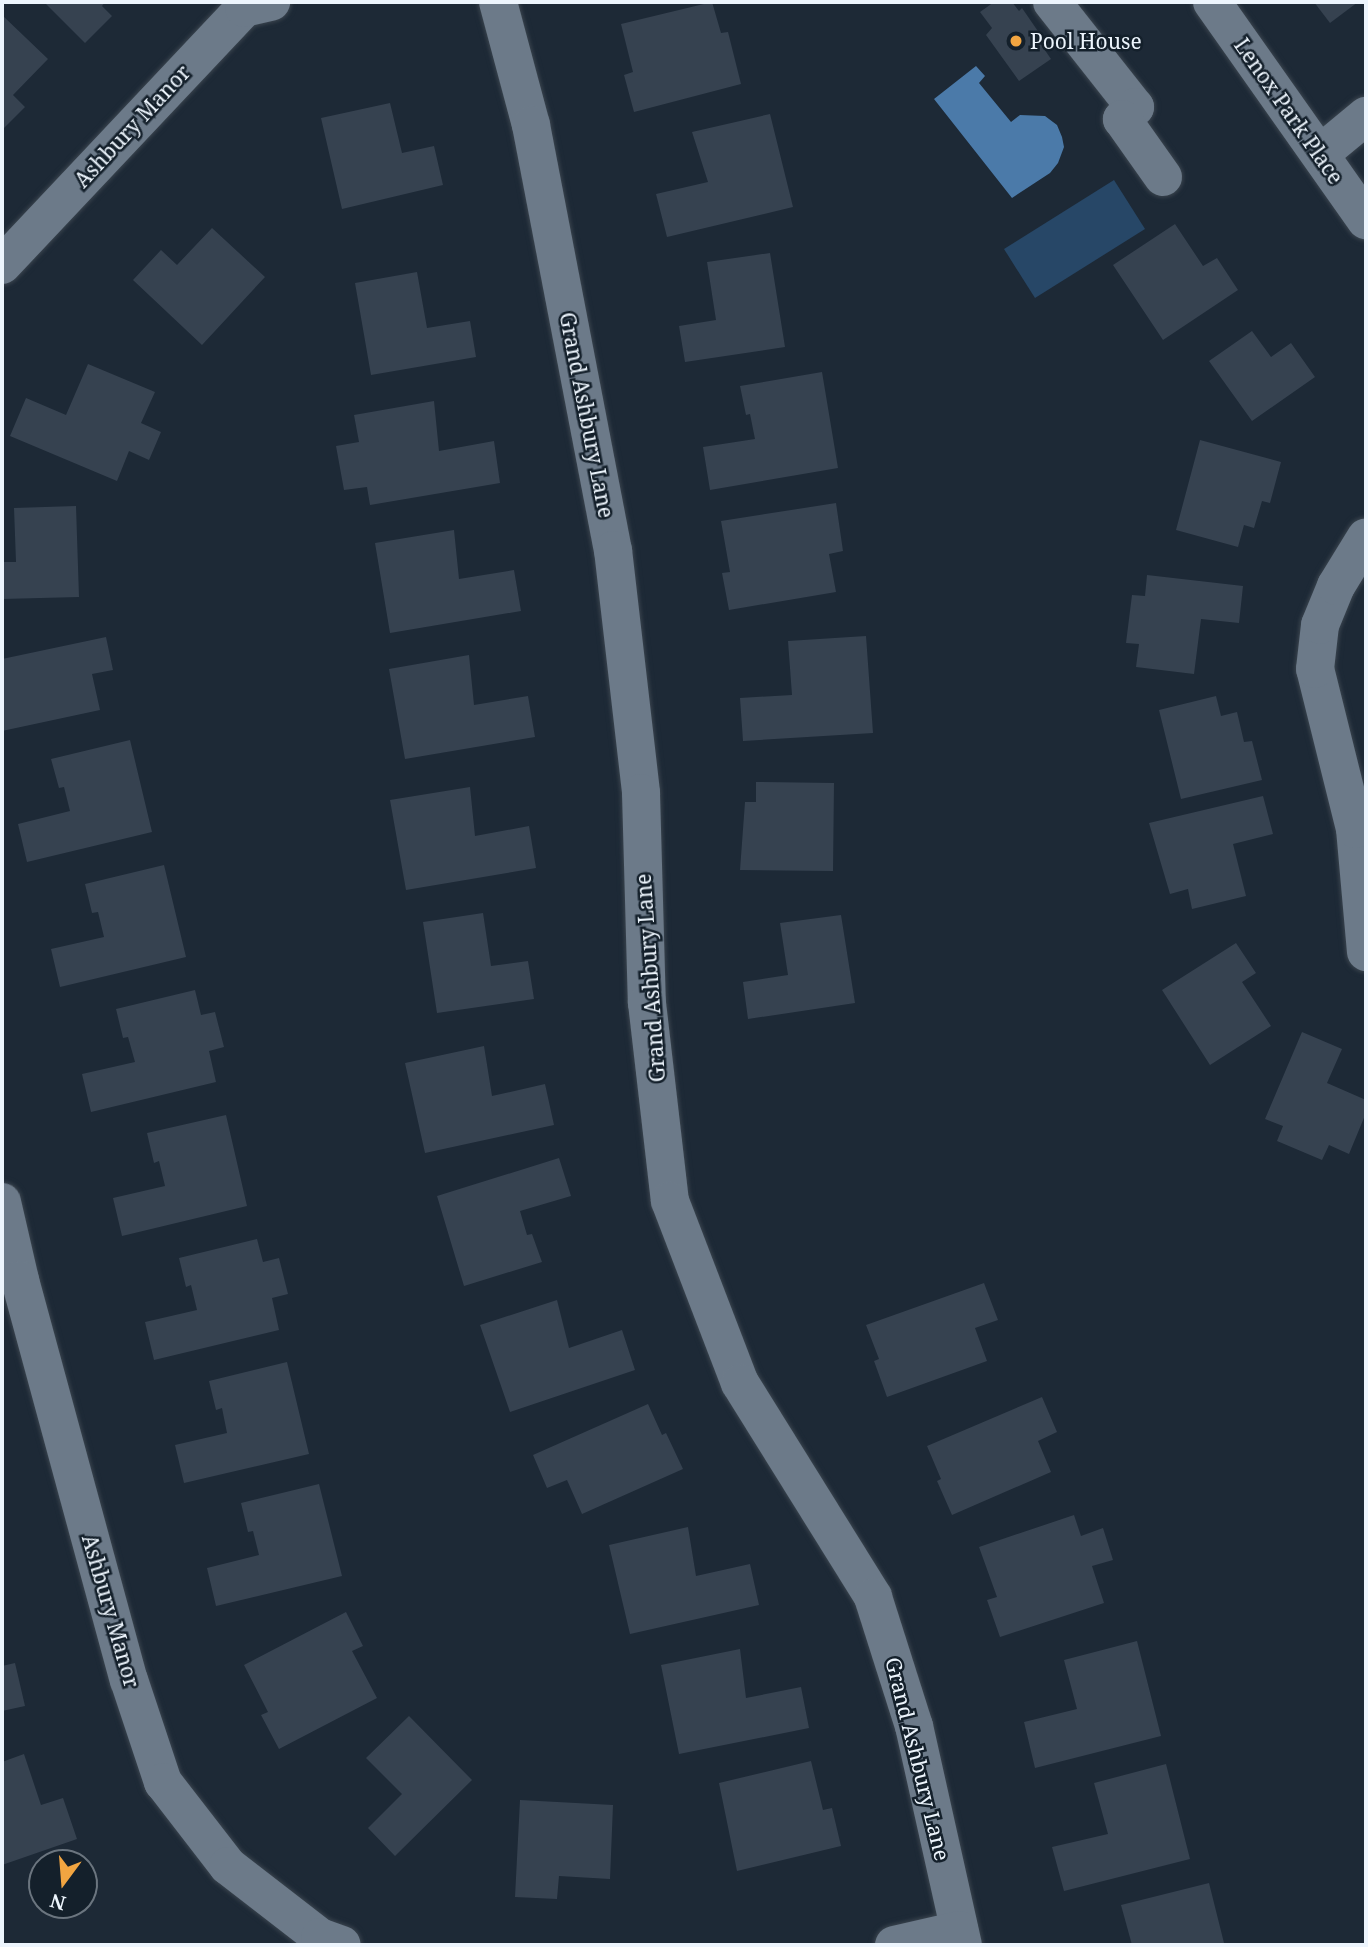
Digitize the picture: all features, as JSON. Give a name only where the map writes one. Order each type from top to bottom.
[{"type":"street","name":"Ashbury Manor","points":[[2,265],[244,8],[271,2]]},
{"type":"street","name":"Grand Ashbury Lane","points":[[498,2],[531,125],[612,550],[641,793],[647,1003],[670,1201],[740,1384],[873,1597],[914,1726],[961,1938]]},
{"type":"street","points":[[1052,2],[1135,107],[1122,119],[1163,177]]},
{"type":"street","name":"Lenox Park Place","points":[[1212,2],[1366,220]]},
{"type":"street","points":[[1320,154],[1366,116]]},
{"type":"street","points":[[1366,537],[1336,586],[1320,625],[1315,669],[1355,829],[1366,952]]},
{"type":"street","name":"Ashbury Manor","points":[[2,1202],[20,1280],[129,1680],[163,1782],[228,1866],[320,1937],[342,1945]]},
{"type":"street","points":[[894,1945],[961,1938]]},
{"type":"shaded area","points":[[976,66],[985,76],[979,83],[1011,122],[1020,115],[1045,116],[1057,125],[1062,137],[1064,147],[1058,163],[1050,173],[1012,198],[934,99]]},
{"type":"shaded area","points":[[1114,180],[1145,229],[1035,298],[1004,249]]},
{"type":"building","points":[[44,2],[105,2],[102,6],[112,16],[85,43]]},
{"type":"building","points":[[712,2],[721,33],[728,32],[741,84],[634,112],[624,75],[633,72],[621,24]]},
{"type":"building","name":"Pool House","points":[[994,2],[1012,2],[1019,11],[1022,8],[1044,40],[1040,43],[1051,59],[1019,81],[986,35],[992,28],[980,12]]},
{"type":"building","points":[[1314,2],[1358,2],[1330,23]]},
{"type":"building","points":[[2,15],[48,59],[13,95],[25,107],[2,130]]},
{"type":"building","points":[[390,103],[402,153],[434,146],[443,185],[342,209],[321,118]]},
{"type":"building","points":[[770,114],[793,207],[667,237],[656,194],[708,182],[692,132]]},
{"type":"building","points":[[1175,224],[1203,266],[1217,258],[1238,290],[1163,340],[1113,265]]},
{"type":"building","points":[[212,228],[265,277],[202,345],[133,280],[161,250],[177,265]]},
{"type":"building","points":[[770,253],[785,347],[685,362],[679,326],[716,320],[707,262]]},
{"type":"building","points":[[417,272],[427,328],[470,321],[476,357],[371,375],[355,283]]},
{"type":"building","points":[[1252,331],[1271,357],[1291,343],[1315,377],[1252,421],[1209,361]]},
{"type":"building","points":[[88,364],[155,392],[141,423],[161,432],[149,460],[129,451],[117,481],[10,436],[26,398],[66,415]]},
{"type":"building","points":[[822,372],[838,468],[710,490],[703,447],[755,439],[750,414],[746,415],[740,386]]},
{"type":"building","points":[[434,401],[439,451],[494,441],[500,483],[370,505],[367,487],[344,490],[336,446],[359,442],[354,415]]},
{"type":"building","points":[[1200,440],[1281,462],[1270,503],[1262,501],[1254,528],[1244,525],[1238,547],[1176,530]]},
{"type":"building","points":[[836,503],[843,551],[829,554],[836,592],[729,610],[722,573],[730,572],[721,521]]},
{"type":"building","points":[[76,506],[79,597],[2,599],[2,562],[16,562],[14,508]]},
{"type":"building","points":[[454,530],[459,579],[514,570],[521,611],[390,633],[375,543]]},
{"type":"building","points":[[1147,575],[1243,586],[1239,623],[1201,619],[1194,674],[1136,667],[1139,644],[1126,643],[1132,595],[1145,596]]},
{"type":"building","points":[[866,636],[873,733],[743,741],[740,698],[792,695],[788,641]]},
{"type":"building","points":[[106,637],[113,670],[92,674],[100,710],[2,731],[2,659]]},
{"type":"building","points":[[469,655],[474,705],[528,696],[535,737],[405,759],[389,669]]},
{"type":"building","points":[[1216,696],[1221,716],[1237,712],[1244,742],[1252,741],[1262,780],[1181,799],[1159,710]]},
{"type":"building","points":[[130,740],[152,832],[27,862],[18,824],[70,811],[64,787],[59,788],[51,759]]},
{"type":"building","points":[[756,782],[834,783],[833,871],[740,870],[745,802],[756,802]]},
{"type":"building","points":[[470,787],[475,836],[529,826],[536,868],[406,890],[390,800]]},
{"type":"building","points":[[1263,796],[1273,834],[1233,844],[1246,896],[1192,909],[1188,889],[1170,894],[1149,823]]},
{"type":"building","points":[[164,865],[186,957],[60,987],[51,949],[104,937],[98,912],[92,913],[85,884]]},
{"type":"building","points":[[483,913],[491,966],[528,961],[534,999],[437,1013],[423,922]]},
{"type":"building","points":[[841,915],[855,1003],[748,1019],[743,982],[788,975],[780,923]]},
{"type":"building","points":[[1236,943],[1256,973],[1242,982],[1271,1026],[1210,1065],[1162,990]]},
{"type":"building","points":[[195,990],[201,1015],[215,1012],[224,1047],[209,1051],[216,1082],[91,1112],[82,1074],[135,1062],[128,1037],[123,1038],[116,1009]]},
{"type":"building","points":[[1302,1032],[1342,1049],[1327,1083],[1366,1100],[1366,1113],[1349,1154],[1329,1145],[1322,1160],[1277,1141],[1283,1126],[1265,1119]]},
{"type":"building","points":[[484,1046],[492,1096],[545,1084],[554,1125],[425,1153],[405,1063]]},
{"type":"building","points":[[226,1115],[247,1206],[122,1236],[113,1198],[165,1186],[159,1161],[154,1163],[147,1133]]},
{"type":"building","points":[[559,1158],[571,1196],[520,1211],[527,1235],[532,1234],[542,1262],[464,1286],[437,1196]]},
{"type":"building","points":[[257,1239],[263,1262],[279,1258],[288,1294],[272,1298],[279,1330],[154,1360],[145,1322],[197,1310],[191,1285],[186,1287],[179,1258]]},
{"type":"building","points":[[984,1283],[998,1320],[975,1328],[987,1361],[887,1397],[874,1361],[879,1359],[866,1325]]},
{"type":"building","points":[[557,1300],[569,1348],[622,1330],[635,1370],[510,1412],[480,1325]]},
{"type":"building","points":[[287,1362],[309,1454],[184,1483],[175,1445],[227,1433],[222,1408],[216,1410],[209,1381]]},
{"type":"building","points":[[1042,1397],[1057,1432],[1038,1441],[1051,1472],[952,1515],[937,1481],[941,1479],[927,1446]]},
{"type":"building","points":[[648,1404],[662,1435],[666,1433],[683,1469],[582,1514],[567,1480],[547,1488],[533,1455]]},
{"type":"building","points":[[319,1484],[342,1576],[216,1606],[207,1568],[259,1555],[253,1531],[248,1532],[241,1503]]},
{"type":"building","points":[[1074,1515],[1081,1536],[1103,1528],[1113,1560],[1092,1566],[1104,1603],[1000,1637],[987,1600],[997,1597],[979,1547]]},
{"type":"building","points":[[688,1527],[696,1576],[750,1564],[759,1605],[630,1634],[609,1545]]},
{"type":"building","points":[[346,1612],[363,1646],[352,1651],[377,1698],[279,1749],[261,1715],[268,1712],[244,1665]]},
{"type":"building","points":[[1137,1641],[1161,1736],[1035,1768],[1024,1722],[1077,1709],[1064,1660]]},
{"type":"building","points":[[740,1649],[746,1698],[801,1687],[809,1728],[679,1754],[661,1665]]},
{"type":"building","points":[[15,1663],[25,1706],[2,1711],[2,1666]]},
{"type":"building","points":[[409,1716],[472,1780],[395,1856],[368,1828],[402,1794],[366,1758]]},
{"type":"building","points":[[24,1754],[41,1805],[63,1798],[77,1839],[48,1849],[28,1849],[28,1856],[2,1865],[2,1762]]},
{"type":"building","points":[[811,1761],[823,1810],[832,1808],[841,1846],[737,1871],[719,1783]]},
{"type":"building","points":[[1166,1764],[1190,1859],[1064,1891],[1052,1847],[1108,1834],[1094,1783]]},
{"type":"building","points":[[520,1800],[613,1805],[610,1879],[559,1876],[557,1899],[515,1897]]},
{"type":"building","points":[[1209,1883],[1224,1943],[1132,1945],[1121,1905]]},
{"type":"place","name":"Pool House","points":[[1016,41]]}]
